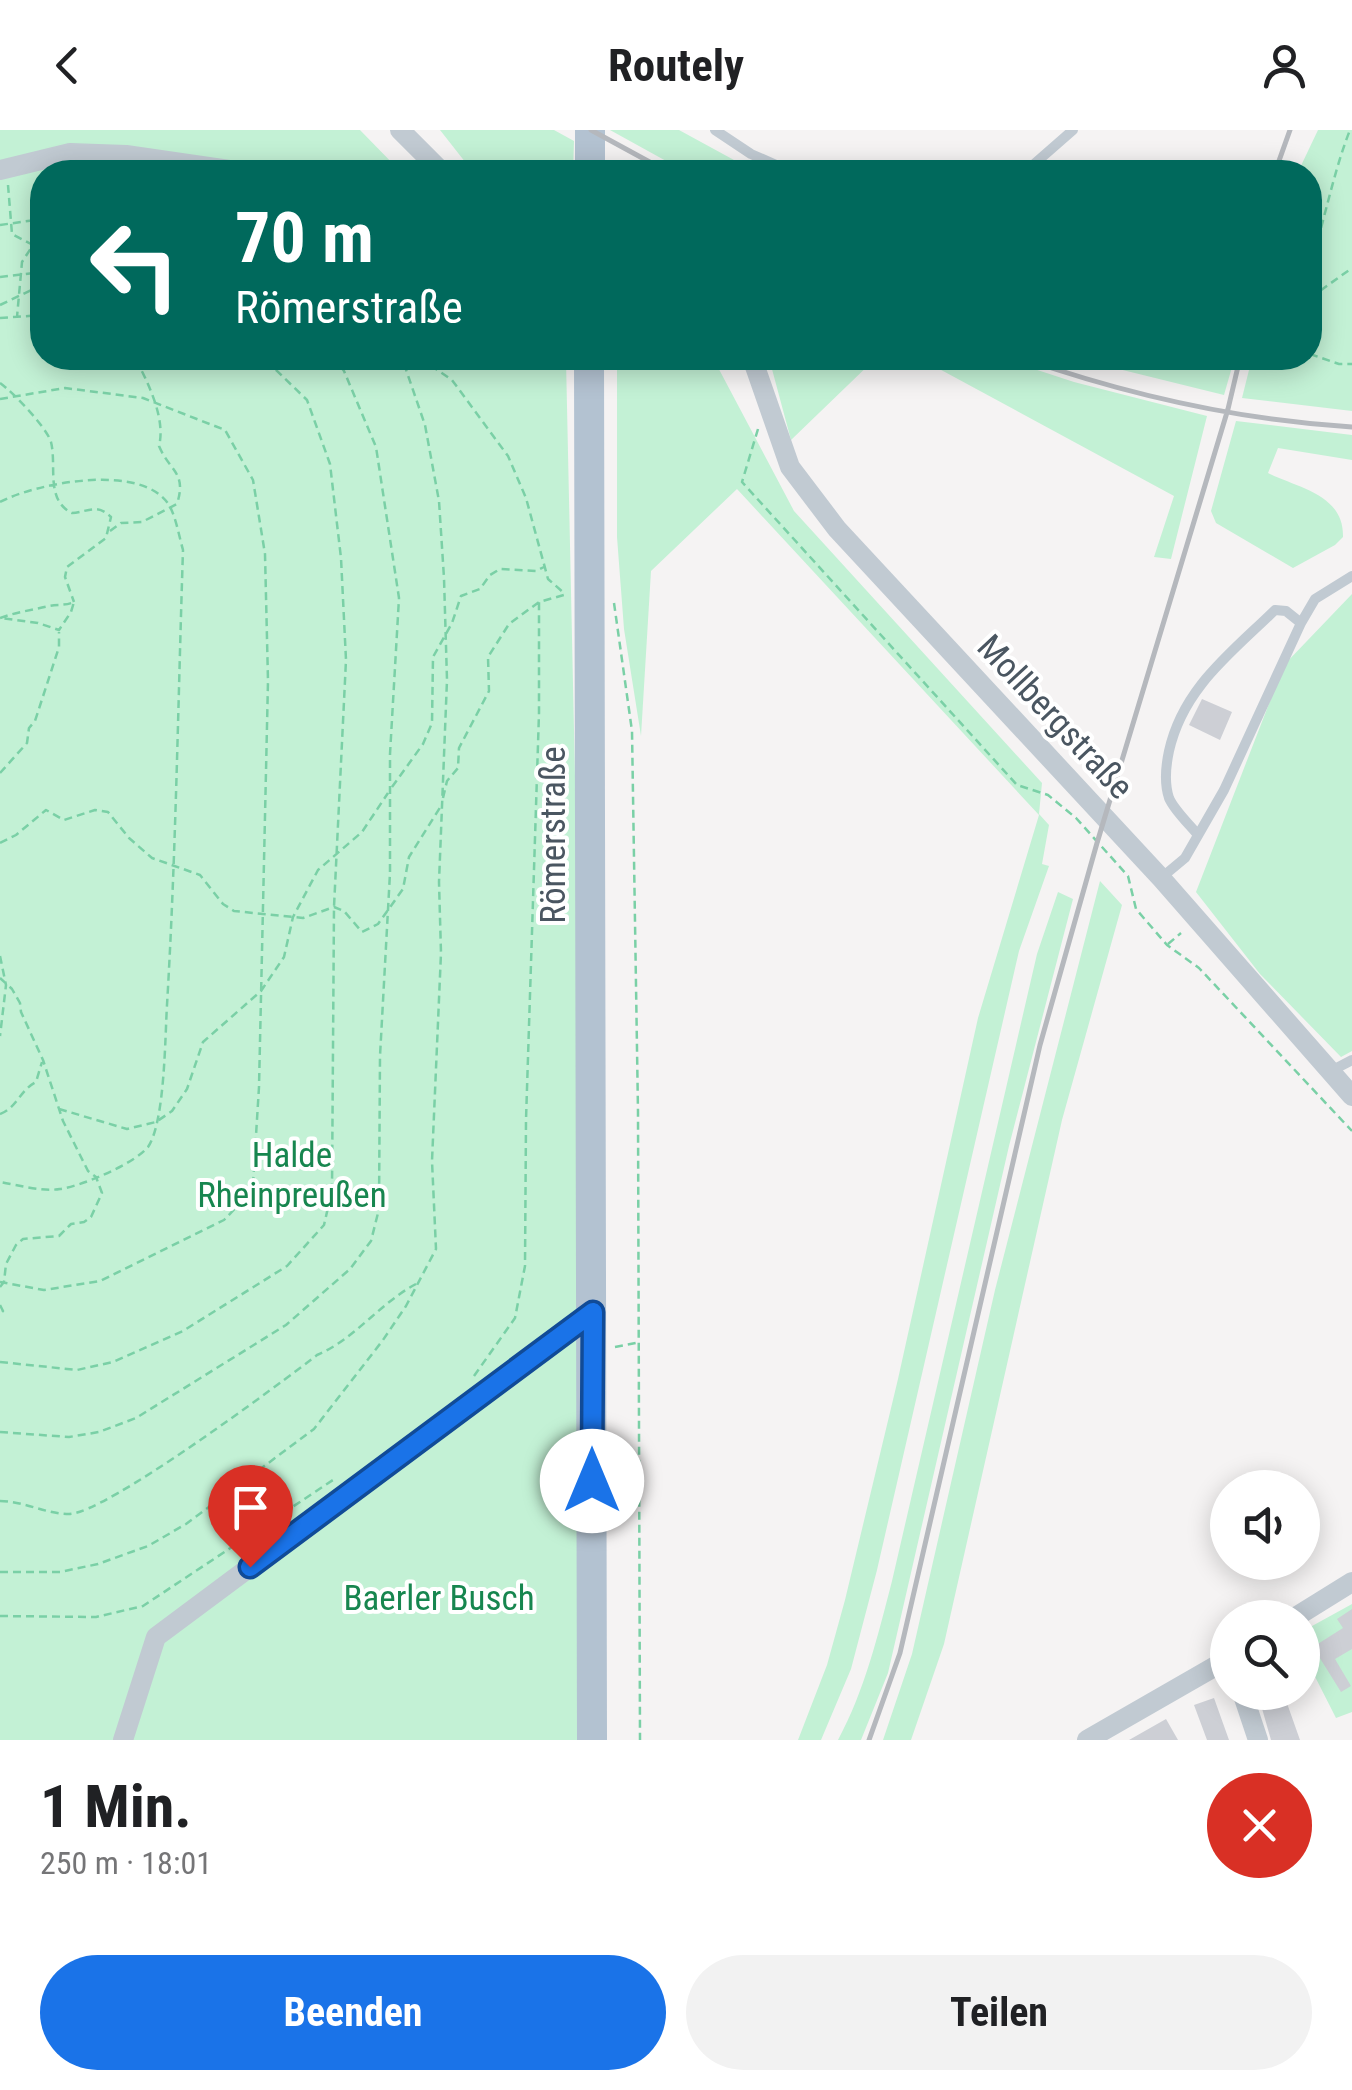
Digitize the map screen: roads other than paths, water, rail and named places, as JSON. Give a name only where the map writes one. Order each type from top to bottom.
[{"type":"main road","points":[[590,130],[590,160]]},
{"type":"main road","name":"Römerstraße","points":[[589,370],[592,1740]]},
{"type":"street","points":[[400,130],[430,160]]},
{"type":"street","points":[[42,160],[70,153],[126,154],[165,160]]},
{"type":"street","points":[[2,170],[30,163]]},
{"type":"street","name":"Mollbergstraße","points":[[756,370],[790,467],[836,529],[1161,878],[1352,1096]]},
{"type":"street","points":[[122,1740],[156,1636],[593,1312]]},
{"type":"street","points":[[1320,1602],[1352,1582]]},
{"type":"street","points":[[1087,1740],[1210,1670]]},
{"type":"street","points":[[1248,1710],[1258,1740]]},
{"type":"lane","points":[[715,130],[764,160]]},
{"type":"lane","points":[[1039,160],[1073,130]]},
{"type":"lane","points":[[1161,878],[1185,858],[1224,790],[1301,623],[1316,599],[1352,576]]},
{"type":"lane","points":[[1198,835],[1169,798],[1165,768],[1171,741],[1186,707],[1216,665],[1275,610],[1286,611],[1301,623]]},
{"type":"lane","points":[[1330,1072],[1352,1060]]},
{"type":"railway","points":[[591,130],[646,160]]},
{"type":"railway","points":[[1279,160],[1290,130]]},
{"type":"railway","points":[[1061,370],[1185,404],[1352,427]]},
{"type":"railway","points":[[869,1740],[900,1653],[1040,1045],[1237,370]]},
{"type":"park label","name":"Halde Rheinpreußen","points":[[292,1175]]},
{"type":"park label","name":"Baerler Busch","points":[[439,1598]]}]
